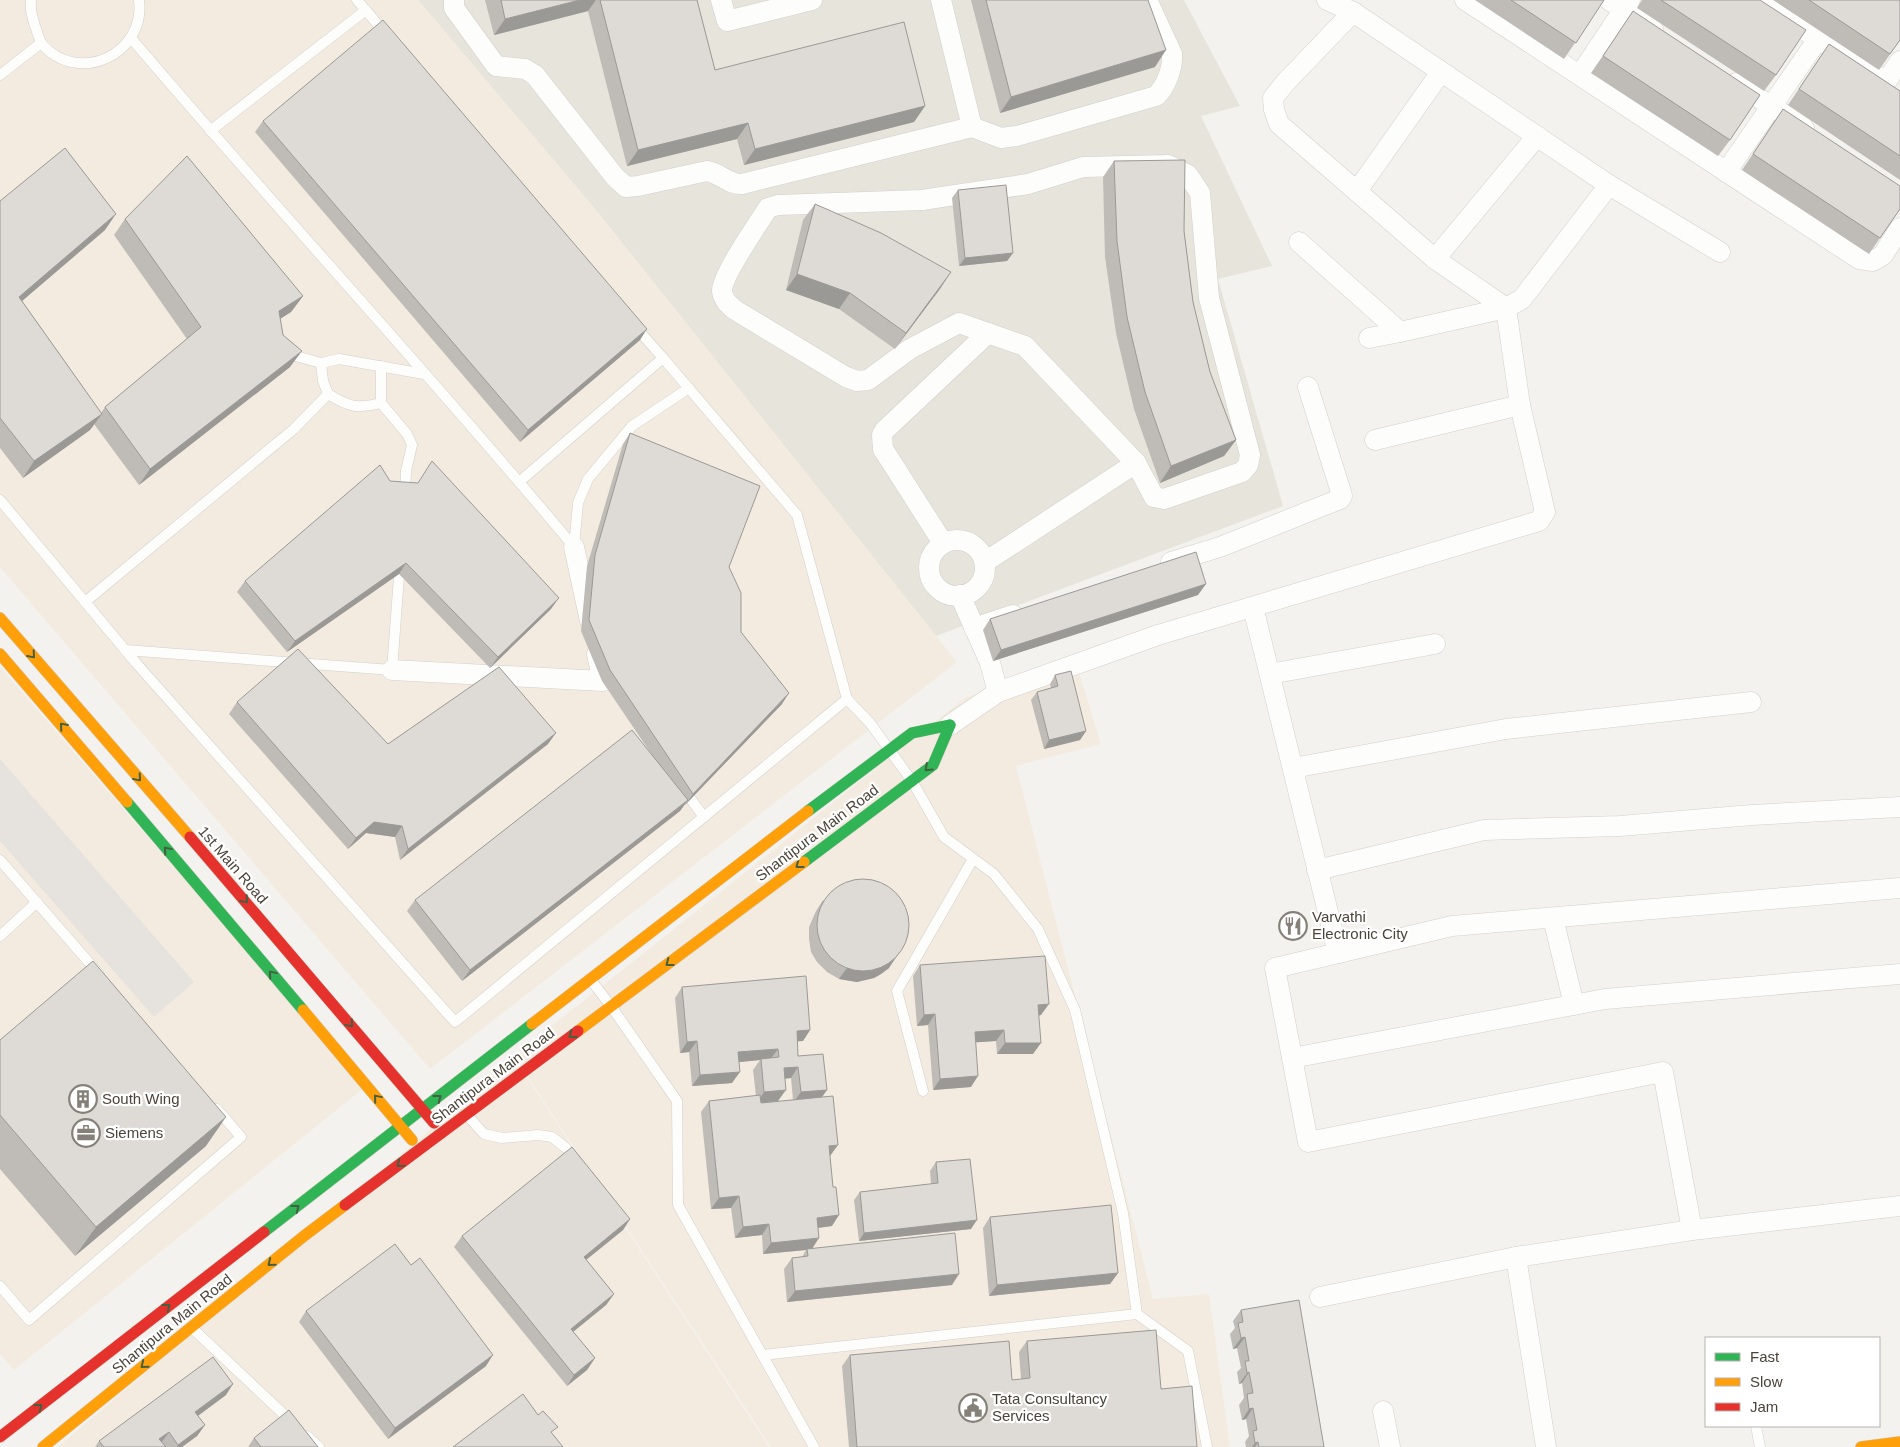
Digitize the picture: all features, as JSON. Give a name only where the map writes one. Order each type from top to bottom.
[{"type":"street","points":[[454,0],[454,8],[496,66],[525,69],[535,75],[614,177],[626,187],[707,171],[714,172],[735,185],[742,184],[972,127],[1001,138],[1017,136],[1156,96],[1163,90],[1172,62],[1172,54],[1147,0]]},
{"type":"street","points":[[721,0],[727,21],[812,0]]},
{"type":"street","points":[[941,0],[972,127]]},
{"type":"street","points":[[1327,0],[1353,12],[1609,185],[1720,252]]},
{"type":"street","points":[[1465,0],[1859,259],[1873,261],[1883,255],[1900,228]]},
{"type":"street","points":[[1757,0],[1893,87],[1900,61]]},
{"type":"street","points":[[1580,76],[1620,3],[1672,42]]},
{"type":"street","points":[[1,1435],[589,979],[912,733],[950,725],[998,692],[1158,635],[1539,521],[1545,512],[1544,504],[1520,405],[1506,308],[1435,258],[1279,124],[1274,110],[1273,98],[1353,12]]},
{"type":"street","points":[[1726,172],[1818,39]]},
{"type":"street","points":[[1357,191],[1441,72]]},
{"type":"street","points":[[1722,74],[1820,138]]},
{"type":"street","points":[[1435,258],[1537,136]]},
{"type":"street","points":[[1168,165],[1188,175],[1200,193],[1209,298],[1250,455],[1248,465],[1242,472],[1164,500],[1154,496],[1136,463],[1025,346],[959,323],[910,348],[868,380],[857,381],[846,377],[726,303],[722,291],[725,278],[768,208],[922,200],[1028,184],[1083,167],[1168,165]]},
{"type":"street","points":[[1369,338],[1506,308],[1522,299],[1609,185]]},
{"type":"street","points":[[1299,242],[1400,332]]},
{"type":"street","points":[[943,543],[883,449],[882,435],[885,430],[988,333]]},
{"type":"street","points":[[1149,569],[1220,547],[1340,499],[1342,496],[1341,492],[1308,387]]},
{"type":"street","points":[[1375,440],[1520,405]]},
{"type":"street","points":[[985,562],[1136,463]]},
{"type":"street","points":[[958,540],[967,542],[975,546],[981,553],[985,562],[985,571],[977,588],[969,593],[951,595],[942,592],[936,586],[931,578],[930,560],[936,549],[943,543],[958,540]]},
{"type":"street","points":[[392,670],[606,685],[574,547]]},
{"type":"street","points":[[960,595],[990,663],[998,692]]},
{"type":"street","points":[[1253,607],[1338,953]]},
{"type":"street","points":[[974,628],[1030,610]]},
{"type":"street","name":"1st Main Road","points":[[0,618],[243,898],[442,1133]]},
{"type":"street","points":[[1270,674],[1435,644]]},
{"type":"street","points":[[0,654],[75,740],[419,1149]]},
{"type":"street","points":[[1292,768],[1506,729],[1751,702]]},
{"type":"street","name":"Shantipura Main Road","points":[[43,1447],[304,1236],[933,765],[950,725]]},
{"type":"street","points":[[1318,870],[1484,830],[1620,826],[1752,814],[1900,807]]},
{"type":"street","points":[[1692,1230],[1663,1072],[1308,1142],[1275,968],[1452,926],[1900,888]]},
{"type":"street","points":[[1553,918],[1574,1005]]},
{"type":"street","points":[[1292,1058],[1605,999],[1900,974]]},
{"type":"street","points":[[1320,1297],[1516,1257],[1692,1230],[1900,1206]]},
{"type":"street","points":[[1516,1257],[1546,1447]]},
{"type":"street","points":[[1383,1412],[1390,1447]]},
{"type":"street","points":[[1861,1447],[1900,1442]]},
{"type":"lane","points":[[31,0],[30,10],[41,42],[54,54],[70,61],[87,63],[104,60],[120,51],[131,38],[138,21],[139,0]]},
{"type":"lane","points":[[357,0],[393,43]]},
{"type":"lane","points":[[210,131],[366,10]]},
{"type":"lane","points":[[131,38],[210,131],[520,482],[574,547]]},
{"type":"lane","points":[[0,75],[41,42]]},
{"type":"lane","points":[[624,313],[797,515],[848,699],[870,724],[912,781],[944,837],[994,874],[1038,929],[1075,1010],[1123,1213],[1137,1314]]},
{"type":"lane","points":[[284,352],[320,363],[340,359],[424,374]]},
{"type":"lane","points":[[520,482],[663,358]]},
{"type":"lane","points":[[320,363],[323,382],[328,394],[347,405],[364,407],[381,403]]},
{"type":"lane","points":[[381,366],[381,403],[407,434],[412,445],[406,471],[404,511]]},
{"type":"lane","points":[[574,547],[578,503],[588,479],[632,426],[689,388]]},
{"type":"lane","points":[[85,602],[294,429],[328,394]]},
{"type":"lane","points":[[0,500],[125,650],[455,1022],[848,699]]},
{"type":"lane","points":[[125,650],[392,670],[401,551]]},
{"type":"lane","points":[[680,785],[704,818]]},
{"type":"lane","points":[[922,1091],[897,991],[973,858]]},
{"type":"lane","points":[[0,861],[108,984]]},
{"type":"lane","points":[[0,936],[37,902]]},
{"type":"lane","points":[[589,979],[611,1006],[677,1101],[678,1205],[814,1447]]},
{"type":"lane","points":[[0,1286],[29,1320],[241,1137],[210,1101]]},
{"type":"lane","points":[[467,1114],[484,1134],[502,1138],[538,1135],[552,1138],[566,1148]]},
{"type":"lane","points":[[763,1356],[1137,1314],[1188,1351],[1208,1447]]},
{"type":"lane","points":[[191,1327],[319,1447]]},
{"type":"lane","points":[[1756,1427],[1760,1447]]},
{"type":"shaded area","points":[[0,0],[418,0],[595,209],[957,662],[430,1069],[0,567]]},
{"type":"shaded area","points":[[418,0],[1184,0],[1240,106],[1201,116],[1272,266],[1218,279],[1283,506],[936,636],[595,209]]},
{"type":"shaded area","points":[[0,667],[365,1087],[14,1370],[0,1354]]},
{"type":"shaded area","points":[[1079,673],[1101,744],[1016,766],[1153,1299],[1209,1294],[1230,1447],[771,1447],[514,1056],[966,697]]},
{"type":"shaded area","points":[[0,759],[194,982],[154,1017],[0,841]]},
{"type":"shaded area","points":[[514,1058],[769,1447],[58,1447]]},
{"type":"building","points":[[501,0],[580,0],[505,19]]},
{"type":"building","points":[[600,0],[697,0],[715,70],[904,22],[925,106],[755,149],[748,123],[638,150]]},
{"type":"building","points":[[986,0],[1148,0],[1166,50],[1011,97]]},
{"type":"building","points":[[1511,0],[1604,0],[1576,43]]},
{"type":"building","points":[[1661,0],[1760,0],[1806,30],[1776,75]]},
{"type":"building","points":[[1809,0],[1900,0],[1900,40],[1890,54]]},
{"type":"building","points":[[1633,11],[1760,95],[1730,140],[1603,56]]},
{"type":"building","points":[[383,20],[647,329],[528,430],[263,121]]},
{"type":"building","points":[[1829,44],[1900,91],[1900,156],[1799,89]]},
{"type":"building","points":[[1783,109],[1900,186],[1900,209],[1880,238],[1753,154]]},
{"type":"building","points":[[65,148],[116,214],[19,297],[102,414],[34,461],[0,418],[0,201]]},
{"type":"building","points":[[187,156],[303,296],[279,311],[283,335],[302,351],[150,469],[105,407],[201,327],[125,219]]},
{"type":"building","points":[[1185,160],[1184,231],[1193,302],[1210,372],[1236,440],[1171,466],[1145,392],[1127,317],[1117,241],[1114,161]]},
{"type":"building","points":[[1006,185],[1013,253],[965,258],[958,190]]},
{"type":"building","points":[[815,204],[881,233],[951,272],[906,333],[850,293],[797,274]]},
{"type":"building","points":[[630,433],[760,486],[729,567],[741,593],[741,632],[789,693],[693,794],[610,670],[589,620],[595,555]]},
{"type":"building","points":[[432,461],[559,598],[498,657],[406,563],[295,641],[245,581],[380,465],[390,481],[418,483]]},
{"type":"building","points":[[1196,552],[1206,584],[1001,650],[990,619]]},
{"type":"building","points":[[298,649],[388,744],[499,667],[556,733],[408,849],[402,826],[374,822],[356,838],[237,702]]},
{"type":"building","points":[[1071,671],[1086,731],[1049,740],[1037,692],[1058,686],[1055,675]]},
{"type":"building","points":[[632,730],[688,800],[470,970],[415,900]]},
{"type":"building","points":[[863,879],[881,882],[896,892],[906,907],[909,925],[906,943],[896,958],[881,968],[863,971],[845,968],[830,958],[820,943],[817,925],[820,907],[830,892],[845,882]]},
{"type":"building","points":[[1045,956],[1049,1004],[1038,1005],[1041,1043],[1005,1043],[1004,1030],[975,1032],[978,1076],[940,1079],[935,1014],[924,1015],[920,965]]},
{"type":"building","name":"South Wing","points":[[93,961],[226,1117],[96,1227],[0,1115],[0,1040]]},
{"type":"building","points":[[806,976],[810,1030],[797,1031],[798,1056],[823,1054],[827,1090],[801,1092],[798,1067],[784,1068],[786,1090],[764,1092],[761,1059],[779,1057],[778,1049],[738,1052],[740,1072],[700,1075],[697,1041],[687,1042],[682,987]]},
{"type":"building","points":[[760,1095],[761,1103],[833,1096],[838,1145],[829,1146],[833,1187],[836,1187],[839,1215],[817,1218],[819,1238],[771,1243],[769,1224],[743,1227],[739,1196],[719,1198],[709,1101]]},
{"type":"building","points":[[572,1147],[630,1219],[584,1257],[614,1294],[571,1329],[595,1358],[574,1375],[462,1236]]},
{"type":"building","points":[[970,1159],[977,1220],[864,1233],[860,1192],[938,1183],[936,1162]]},
{"type":"building","points":[[1111,1205],[1118,1273],[997,1285],[990,1217]]},
{"type":"building","points":[[955,1233],[959,1274],[795,1291],[792,1258],[808,1256],[807,1249]]},
{"type":"building","points":[[395,1244],[411,1265],[420,1258],[493,1355],[395,1428],[306,1311]]},
{"type":"building","points":[[1299,1300],[1324,1447],[1259,1447],[1258,1442],[1255,1443],[1253,1431],[1257,1430],[1253,1408],[1249,1409],[1247,1394],[1253,1393],[1245,1361],[1249,1361],[1245,1337],[1241,1338],[1238,1323],[1243,1322],[1241,1310]]},
{"type":"building","points":[[1156,1330],[1161,1389],[1192,1386],[1197,1447],[857,1447],[850,1355],[1009,1341],[1012,1380],[1030,1378],[1027,1341]]},
{"type":"building","points":[[213,1357],[233,1384],[195,1412],[205,1425],[178,1445],[169,1432],[159,1439],[166,1447],[104,1447],[99,1441]]},
{"type":"building","points":[[523,1394],[538,1415],[543,1411],[558,1427],[551,1432],[563,1447],[453,1447]]},
{"type":"building","points":[[289,1410],[318,1447],[261,1447],[254,1438]]},
{"type":"traffic: fast","points":[[808,811],[912,733],[950,725]]},
{"type":"traffic: fast","points":[[804,862],[933,765],[950,725]]},
{"type":"traffic: fast","points":[[127,802],[303,1010]]},
{"type":"traffic: fast","points":[[264,1232],[532,1024]]},
{"type":"traffic: slow","points":[[0,618],[190,837]]},
{"type":"traffic: slow","points":[[0,654],[127,802]]},
{"type":"traffic: slow","points":[[532,1024],[808,811]]},
{"type":"traffic: slow","points":[[578,1031],[804,862]]},
{"type":"traffic: slow","points":[[303,1010],[412,1140]]},
{"type":"traffic: slow","points":[[43,1447],[345,1205]]},
{"type":"traffic: slow","points":[[1861,1447],[1900,1442]]},
{"type":"traffic: jam","points":[[190,837],[434,1123]]},
{"type":"traffic: jam","points":[[345,1205],[578,1031]]},
{"type":"traffic: jam","points":[[0,1437],[264,1232]]},
{"type":"place","name":"Varvathi Electronic City","points":[[1293,926]]},
{"type":"place","name":"South Wing","points":[[83,1099]]},
{"type":"place","name":"Siemens","points":[[86,1133]]},
{"type":"place","name":"Tata Consultancy Services","points":[[973,1408]]}]
